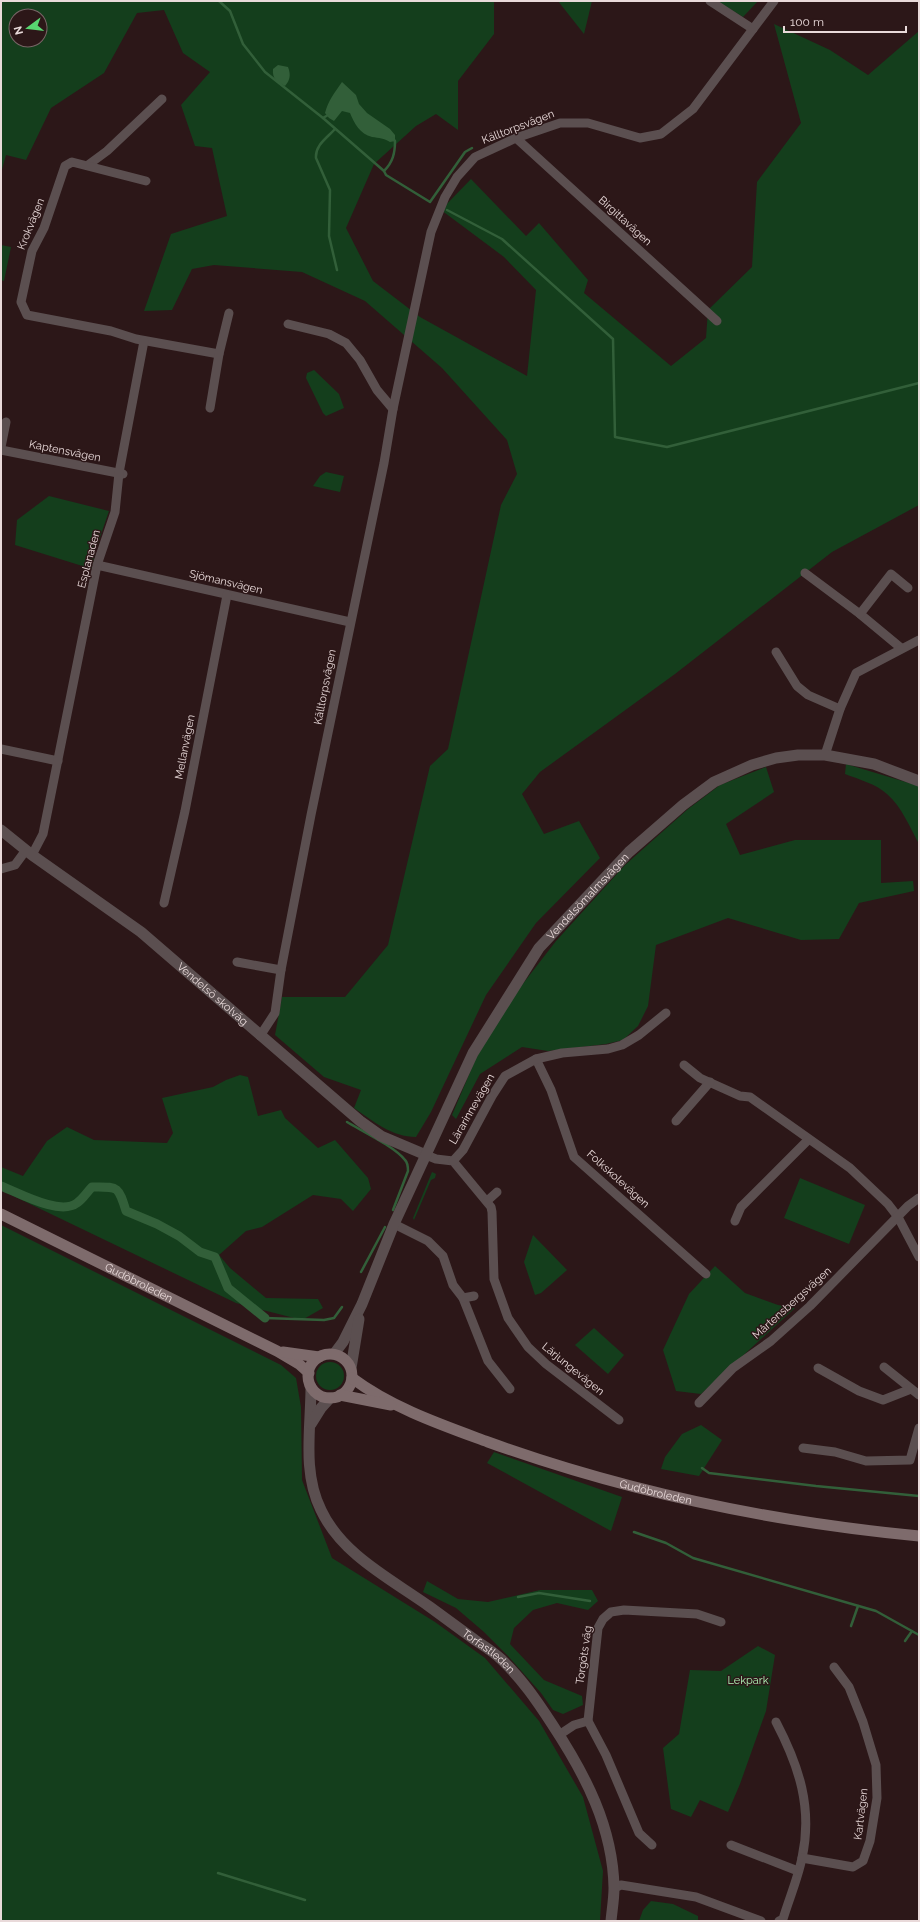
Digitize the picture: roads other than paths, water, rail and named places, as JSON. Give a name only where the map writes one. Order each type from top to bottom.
[{"type":"main road","name":"Gudöbroleden","points":[[1,1214],[277,1351],[299,1364],[309,1373]]},
{"type":"main road","name":"Gudöbroleden","points":[[277,1351],[319,1357]]},
{"type":"main road","points":[[334,1354],[346,1361],[351,1373],[350,1385],[335,1397],[316,1392],[312,1387],[309,1373],[310,1367],[319,1357],[334,1354]]},
{"type":"main road","name":"Gudöbroleden","points":[[351,1373],[367,1389],[402,1408],[520,1453],[584,1474],[675,1497],[783,1519],[919,1536]]},
{"type":"main road","name":"Gudöbroleden","points":[[335,1397],[402,1408]]},
{"type":"street","points":[[710,1],[753,29]]},
{"type":"street","name":"Källtorpsvägen","points":[[260,1036],[275,1013],[282,970],[350,622],[394,409],[431,232],[445,197],[457,177],[475,157],[516,138],[560,123],[588,123],[640,138],[661,134],[693,109],[774,1]]},
{"type":"street","points":[[88,165],[107,151],[162,99]]},
{"type":"street","name":"Birgittavägen","points":[[516,138],[717,321]]},
{"type":"street","name":"Krokvägen","points":[[144,341],[111,331],[27,315],[21,302],[32,251],[44,228],[66,166],[72,162],[88,165],[146,181]]},
{"type":"street","points":[[210,408],[229,313]]},
{"type":"street","points":[[288,324],[329,334],[346,343],[360,360],[377,390],[394,409]]},
{"type":"street","points":[[144,341],[220,354]]},
{"type":"street","name":"Esplanaden","points":[[1,869],[15,865],[29,852],[43,834],[97,565],[115,512],[144,341]]},
{"type":"street","name":"Kaptensvägen","points":[[6,422],[1,449],[122,474]]},
{"type":"street","name":"Sjömansvägen","points":[[97,565],[350,622]]},
{"type":"street","points":[[805,573],[860,614],[901,648]]},
{"type":"street","points":[[860,614],[891,574],[908,588]]},
{"type":"street","name":"Mellanvägen","points":[[164,903],[185,811],[227,595]]},
{"type":"street","points":[[825,755],[840,709],[856,673],[901,648],[919,640]]},
{"type":"street","points":[[776,652],[797,686],[808,695],[840,709]]},
{"type":"street","points":[[1,749],[58,761]]},
{"type":"street","name":"Vendelsömalmsvägen","points":[[334,1354],[343,1342],[362,1304],[394,1224],[473,1053],[539,948],[629,852],[683,805],[714,782],[752,765],[776,758],[798,755],[825,755],[874,764],[919,780]]},
{"type":"street","name":"Vendelsö skolväg","points":[[1,830],[29,852],[141,932],[360,1122],[381,1136],[426,1155]]},
{"type":"street","points":[[237,962],[282,970]]},
{"type":"street","name":"Lärarinnevägen","points":[[453,1161],[463,1150],[492,1096],[505,1076],[536,1059],[562,1053],[608,1049],[622,1045],[639,1035],[666,1013]]},
{"type":"street","name":"Folkskolevägen","points":[[536,1059],[551,1090],[574,1157],[706,1274]]},
{"type":"street","points":[[684,1065],[700,1078],[740,1096],[750,1097],[808,1140],[850,1168],[888,1204],[898,1218],[919,1257]]},
{"type":"street","points":[[676,1121],[710,1082]]},
{"type":"street","points":[[735,1221],[741,1207],[808,1140]]},
{"type":"street","points":[[426,1155],[436,1159],[453,1161]]},
{"type":"street","name":"Lärjungevägen","points":[[453,1161],[487,1201],[492,1212],[494,1279],[508,1318],[528,1347],[546,1364],[619,1420]]},
{"type":"street","points":[[487,1201],[497,1192]]},
{"type":"street","name":"Mårtensbergsvägen","points":[[700,1403],[733,1368],[771,1340],[810,1306],[919,1198]]},
{"type":"street","points":[[394,1224],[428,1240],[443,1256],[453,1285],[463,1298],[488,1361],[510,1389]]},
{"type":"street","points":[[463,1298],[474,1296]]},
{"type":"street","name":"Vendelsömalmsvägen","points":[[351,1373],[362,1304]]},
{"type":"street","points":[[884,1367],[919,1395]]},
{"type":"street","points":[[818,1368],[859,1391],[883,1400],[911,1389]]},
{"type":"street","name":"Torfastleden","points":[[312,1387],[308,1459],[320,1509],[330,1527],[348,1547],[388,1580],[429,1606],[501,1659],[518,1677],[559,1735],[586,1780],[596,1802],[608,1842],[614,1888],[610,1921]]},
{"type":"street","name":"Torfastleden","points":[[311,1425],[321,1408],[335,1397]]},
{"type":"street","points":[[802,1448],[835,1452],[866,1461],[910,1460],[919,1428]]},
{"type":"street","name":"Torgöts väg","points":[[588,1721],[598,1628],[603,1619],[611,1612],[624,1610],[697,1614],[721,1622]]},
{"type":"street","name":"Kartvägen","points":[[802,1858],[853,1867],[863,1861],[870,1841],[877,1798],[876,1765],[863,1722],[849,1687],[834,1666]]},
{"type":"street","points":[[559,1735],[574,1726],[588,1721],[606,1755],[639,1833],[652,1845]]},
{"type":"street","points":[[776,1722],[797,1770],[804,1792],[807,1816],[802,1858],[783,1919],[779,1921]]},
{"type":"street","points":[[731,1845],[798,1871]]},
{"type":"street","points":[[614,1888],[621,1884],[696,1897],[761,1921]]},
{"type":"waterway","points":[[219,1],[230,11],[243,44],[265,72],[323,118],[328,115]]},
{"type":"waterway","points":[[323,118],[384,171]]},
{"type":"waterway","points":[[335,129],[319,145],[316,158],[330,190],[329,236],[337,270]]},
{"type":"waterway","points":[[393,139],[395,141],[395,149],[390,164],[384,171],[386,175],[430,202],[465,152],[472,148]]},
{"type":"waterway","points":[[447,210],[502,239],[613,339],[615,437],[667,447],[919,383]]},
{"type":"waterway","points":[[347,1122],[394,1150],[407,1162],[408,1171],[393,1210]]},
{"type":"waterway","points":[[1,1186],[39,1202],[60,1207],[70,1206],[77,1203],[92,1187],[107,1187],[116,1189],[121,1196],[126,1211],[157,1224],[179,1236],[200,1252],[215,1257],[228,1288],[265,1318]]},
{"type":"waterway","points":[[361,1272],[385,1227]]},
{"type":"waterway","points":[[265,1318],[324,1320],[334,1318],[342,1307]]},
{"type":"waterway","points":[[702,1468],[709,1473],[816,1486],[919,1496]]},
{"type":"waterway","points":[[634,1532],[666,1543],[693,1558],[876,1611],[919,1635]]},
{"type":"waterway","points":[[518,1597],[539,1593],[590,1601]]},
{"type":"waterway","points":[[851,1626],[858,1606]]},
{"type":"waterway","points":[[905,1641],[912,1631]]},
{"type":"waterway","points":[[218,1873],[305,1900]]},
{"type":"park label","name":"Lekpark","points":[[748,1680]]}]
